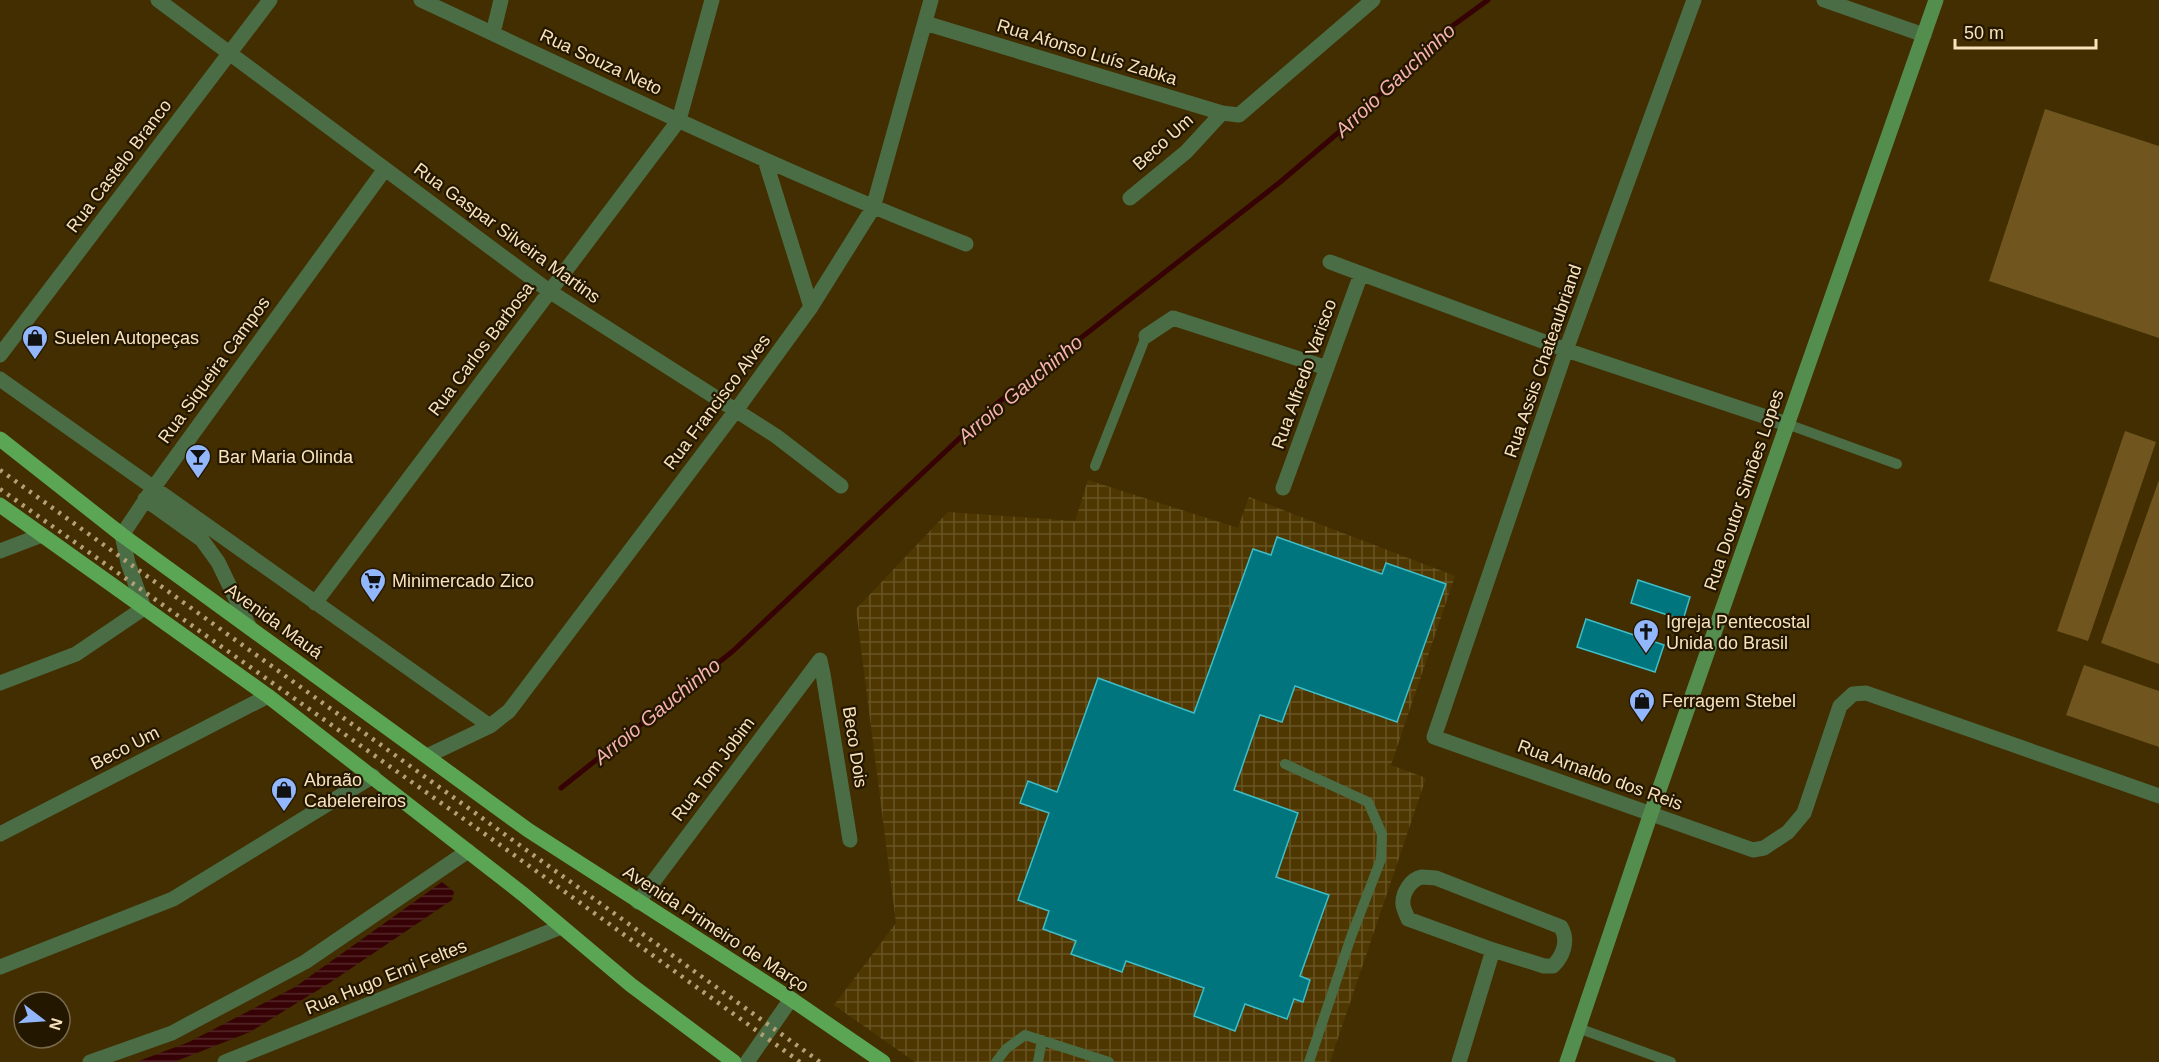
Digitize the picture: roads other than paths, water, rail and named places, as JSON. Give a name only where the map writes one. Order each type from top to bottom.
[{"type":"main road","name":"Rua Doutor Simões Lopes","points":[[1567,1062],[1936,0]]},
{"type":"main road","name":"Avenida Mauá","points":[[0,439],[122,535],[528,830]]},
{"type":"main road","points":[[0,505],[268,696],[468,851],[631,985],[734,1062]]},
{"type":"main road","name":"Avenida Primeiro de Março","points":[[528,830],[791,999],[883,1062]]},
{"type":"street","name":"Rua Gaspar Silveira Martins","points":[[158,0],[549,291],[776,435],[841,486]]},
{"type":"street","name":"Rua Castelo Branco","points":[[0,355],[270,0]]},
{"type":"street","name":"Rua Souza Neto","points":[[421,0],[765,160],[873,208],[966,244]]},
{"type":"street","points":[[493,33],[501,0]]},
{"type":"street","points":[[680,120],[712,0]]},
{"type":"street","name":"Rua Francisco Alves","points":[[427,756],[490,726],[509,711],[737,409],[811,307],[873,208],[931,0]]},
{"type":"street","name":"Rua Afonso Luís Zabka","points":[[925,23],[1221,113],[1239,114],[1374,0]]},
{"type":"street","name":"Rua Assis Chateaubriand","points":[[1434,737],[1566,350],[1694,0]]},
{"type":"street","points":[[1824,0],[1924,35]]},
{"type":"street","name":"Beco Um","points":[[1130,198],[1186,152],[1221,113]]},
{"type":"street","name":"Rua Carlos Barbosa","points":[[315,603],[680,120]]},
{"type":"street","points":[[765,160],[811,307]]},
{"type":"street","name":"Rua Siqueira Campos","points":[[122,535],[385,169]]},
{"type":"street","points":[[1330,262],[1566,350],[1787,424]]},
{"type":"street","name":"Rua Alfredo Varisco","points":[[1283,488],[1361,273]]},
{"type":"street","points":[[1146,336],[1173,318],[1327,368]]},
{"type":"street","points":[[0,379],[150,493],[315,603],[490,726]]},
{"type":"street","points":[[150,493],[202,540],[218,562],[250,628]]},
{"type":"street","points":[[0,551],[42,535]]},
{"type":"street","points":[[0,683],[76,654],[144,608],[128,563],[122,535]]},
{"type":"street","name":"Beco Dois","points":[[820,660],[850,840]]},
{"type":"street","name":"Rua Tom Jobim","points":[[638,902],[820,660]]},
{"type":"street","name":"Rua Arnaldo dos Reis","points":[[1434,737],[1753,850],[1764,848],[1788,832],[1804,813],[1840,706],[1852,694],[1859,693],[1866,693],[1954,723],[2159,796]]},
{"type":"street","name":"Beco Um","points":[[0,834],[268,696]]},
{"type":"street","points":[[0,967],[174,899],[373,776]]},
{"type":"street","points":[[90,1062],[172,1033],[305,962],[468,851]]},
{"type":"street","points":[[1416,878],[1436,878],[1561,927],[1564,932],[1562,957],[1553,966],[1537,964],[1493,950],[1408,919],[1402,903],[1409,885],[1416,878]]},
{"type":"street","name":"Rua Hugo Erni Feltes","points":[[225,1062],[561,927]]},
{"type":"street","points":[[1458,1062],[1493,950]]},
{"type":"street","points":[[747,1062],[791,999]]},
{"type":"lane","points":[[1095,466],[1146,336]]},
{"type":"lane","points":[[1787,424],[1897,464]]},
{"type":"lane","points":[[1285,764],[1368,802],[1382,834],[1382,859],[1352,937],[1309,1062]]},
{"type":"lane","points":[[1578,1028],[1671,1062]]},
{"type":"lane","points":[[996,1062],[1006,1049],[1025,1035],[1109,1062]]},
{"type":"lane","points":[[1038,1062],[1042,1040]]},
{"type":"waterway","name":"Arroio Gauchinho","points":[[561,788],[733,651],[995,405],[1279,183],[1351,122],[1444,32],[1488,0]]},
{"type":"railway","points":[[0,470],[820,1062]]},
{"type":"railway","points":[[0,489],[496,842],[800,1062]]},
{"type":"place","name":"Suelen Autopeças","points":[[35,361]]},
{"type":"place","name":"Bar Maria Olinda","points":[[198,480]]},
{"type":"place","name":"Minimercado Zico","points":[[373,604]]},
{"type":"place","name":"Igreja Pentecostal Unida do Brasil","points":[[1646,655]]},
{"type":"place","name":"Ferragem Stebel","points":[[1642,724]]},
{"type":"place","name":"Abraão Cabelereiros","points":[[284,813]]}]
